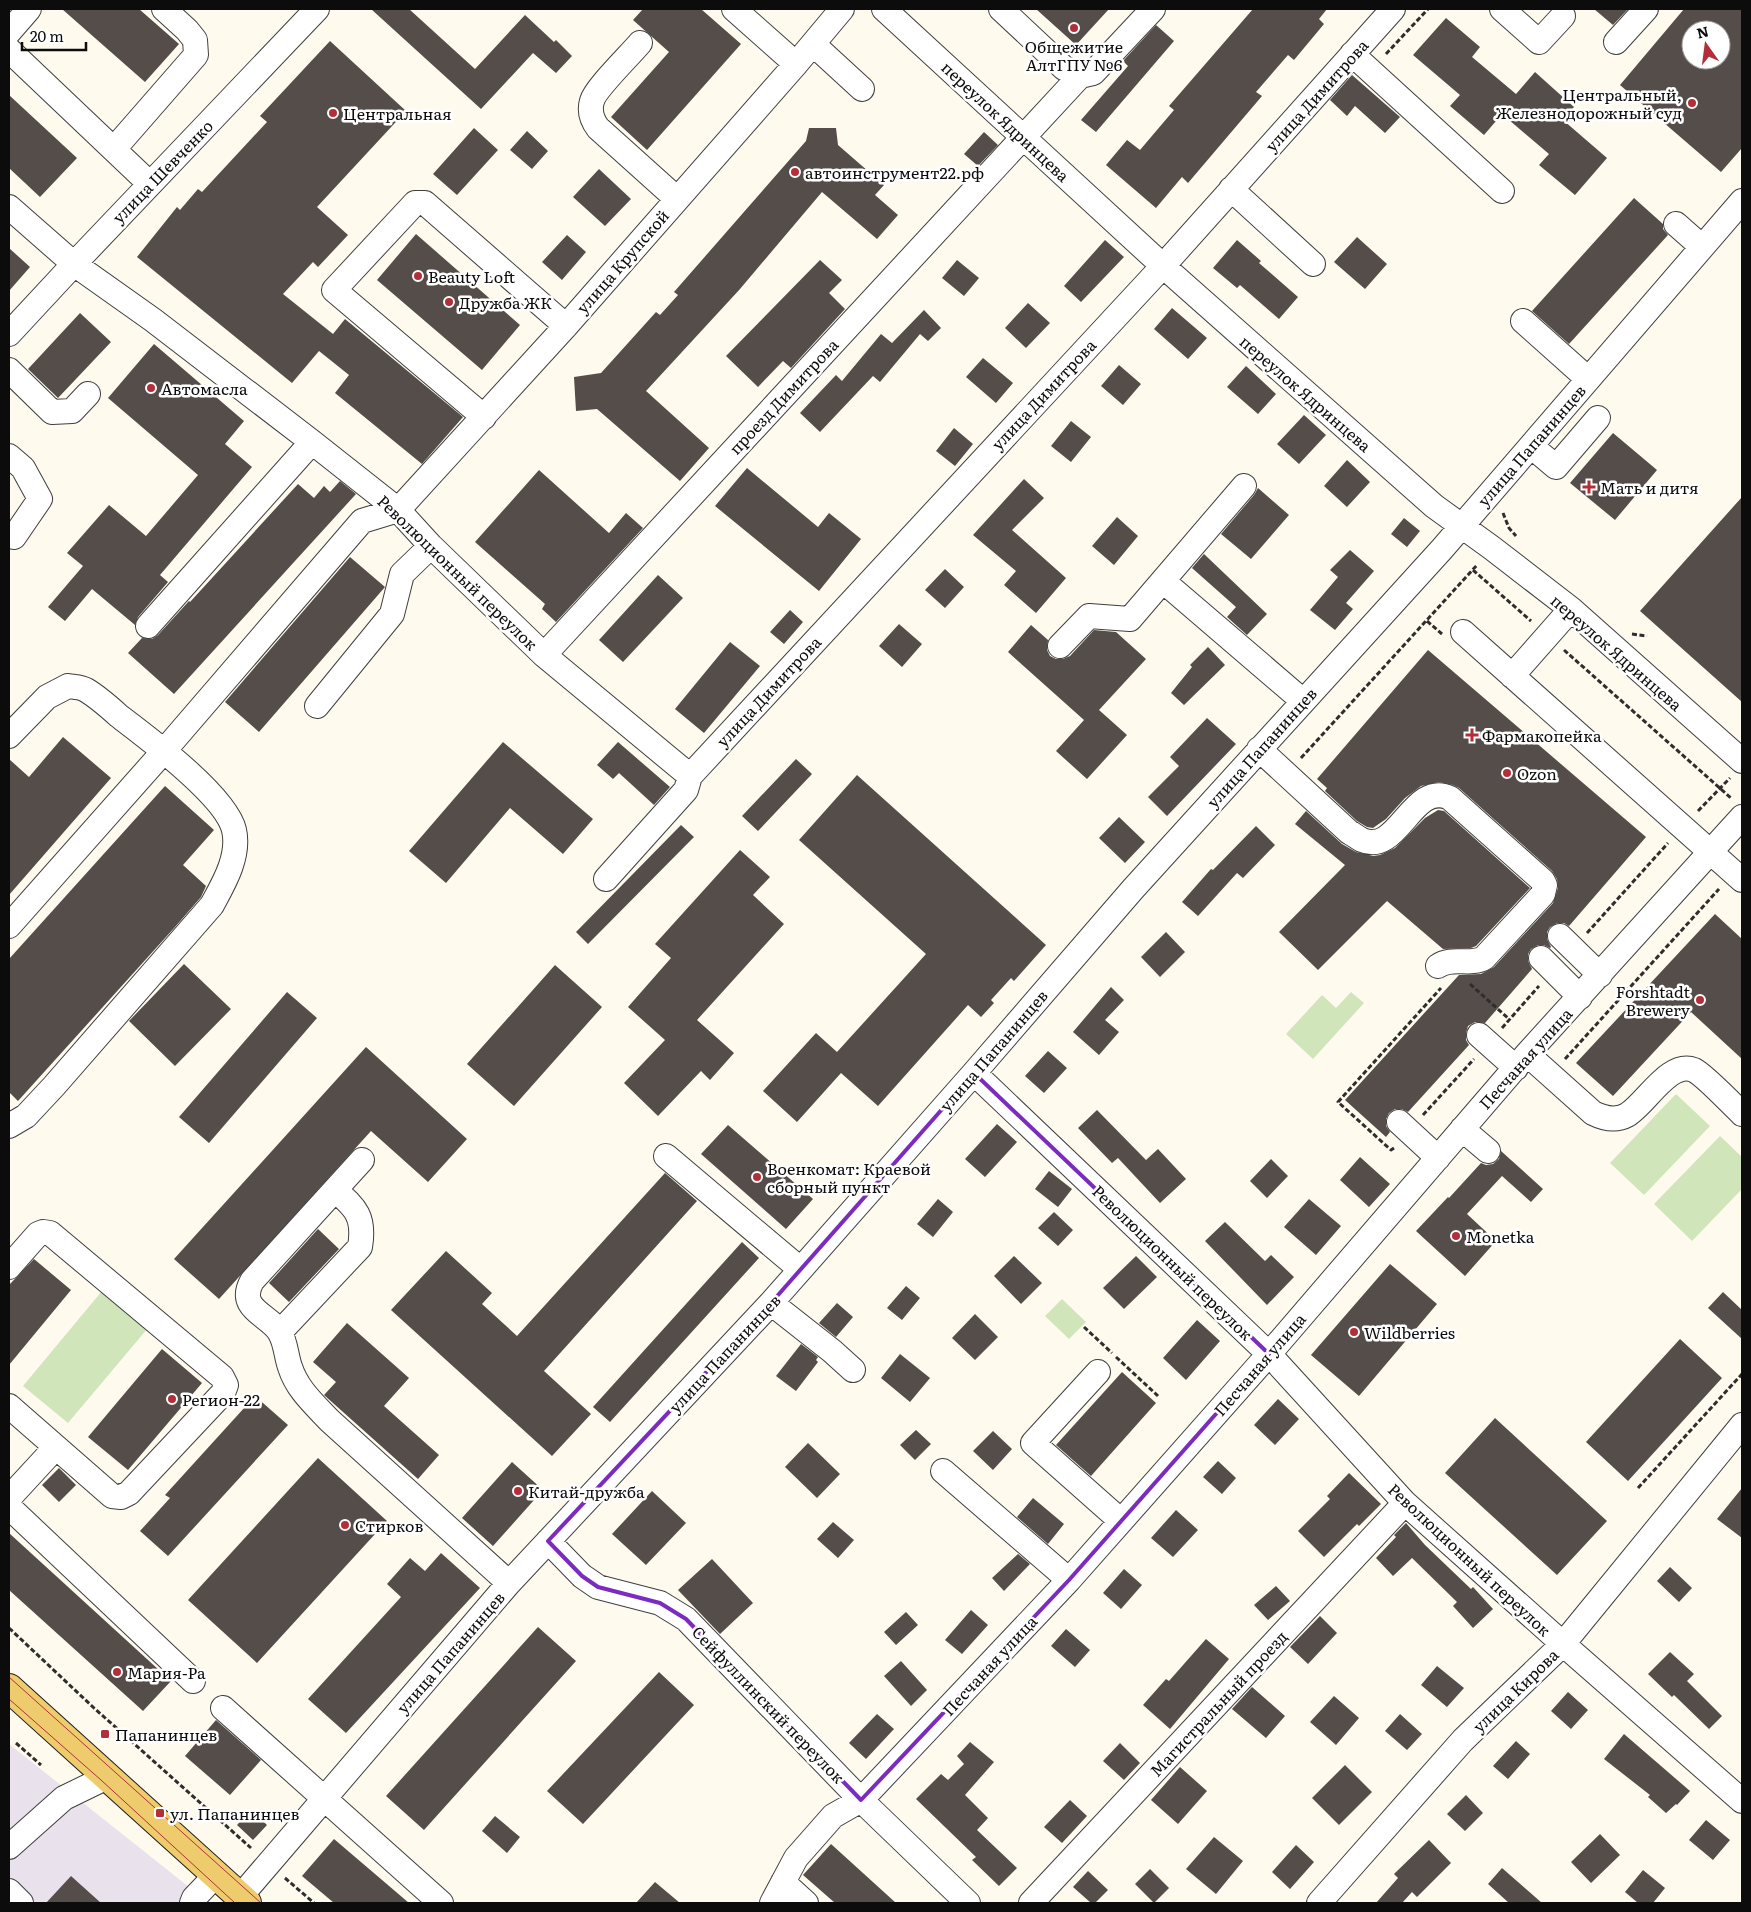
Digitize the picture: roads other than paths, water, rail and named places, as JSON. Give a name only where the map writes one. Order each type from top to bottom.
[{"type":"main road","points":[[9,1688],[243,1900]]},
{"type":"street","points":[[9,32],[29,9]]},
{"type":"street","points":[[114,150],[196,55],[195,40],[164,9]]},
{"type":"street","name":"улица Шевченко","points":[[9,334],[318,9]]},
{"type":"street","points":[[734,9],[796,64]]},
{"type":"street","name":"улица Крупской","points":[[398,510],[566,326],[814,44],[842,9]]},
{"type":"street","name":"переулок Ядринцева","points":[[884,9],[1163,266],[1434,506],[1571,610],[1737,769]]},
{"type":"street","points":[[1001,9],[1064,68],[1080,76]]},
{"type":"street","points":[[1502,9],[1539,42],[1563,16]]},
{"type":"street","points":[[1616,42],[1646,9]]},
{"type":"street","name":"проезд Димитрова","points":[[544,655],[1080,76],[1093,73],[1139,14]]},
{"type":"street","name":"улица Димитрова","points":[[606,878],[686,790],[690,776],[1163,266],[1352,54],[1379,14]]},
{"type":"street","points":[[640,43],[594,95],[591,115],[598,128],[677,199]]},
{"type":"street","points":[[814,44],[862,88]]},
{"type":"street","points":[[9,50],[150,184]]},
{"type":"street","points":[[1352,54],[1502,191]]},
{"type":"street","points":[[1231,189],[1313,264]]},
{"type":"street","name":"улица Папанинцев","points":[[243,1900],[324,1799],[509,1583],[771,1303],[974,1073],[1132,888],[1442,549],[1742,200]]},
{"type":"street","points":[[484,417],[334,290],[415,203],[425,203],[566,326]]},
{"type":"street","name":"Революционный переулок","points":[[9,207],[74,264],[153,320],[398,510],[430,546],[544,655],[690,776]]},
{"type":"street","points":[[1676,224],[1702,247]]},
{"type":"street","points":[[1523,321],[1588,379]]},
{"type":"street","points":[[9,370],[52,412],[72,411],[88,394]]},
{"type":"street","points":[[1531,446],[1556,467],[1598,418]]},
{"type":"street","points":[[148,626],[312,442]]},
{"type":"street","points":[[9,456],[23,468],[40,499],[14,537]]},
{"type":"street","points":[[1060,646],[1089,616],[1130,619],[1244,486]]},
{"type":"street","points":[[9,926],[164,751],[362,521],[398,510]]},
{"type":"street","points":[[318,706],[392,614],[402,574],[430,546]]},
{"type":"street","points":[[1163,581],[1303,701]]},
{"type":"street","points":[[1512,676],[1571,610]]},
{"type":"street","points":[[1462,632],[1738,876]]},
{"type":"street","points":[[9,736],[48,697],[68,686],[85,689],[164,751],[190,774],[221,806],[234,829],[235,849],[226,879],[212,905],[26,1116],[9,1126]]},
{"type":"street","points":[[1259,749],[1349,832],[1363,841],[1376,842],[1389,837],[1424,800],[1437,794],[1450,798],[1543,880],[1546,886],[1543,894],[1484,958],[1473,962],[1446,961],[1440,976]]},
{"type":"street","name":"Песчаная улица","points":[[772,1903],[796,1858],[833,1816],[861,1800],[1069,1580],[1269,1354],[1462,1129],[1711,853],[1742,816]]},
{"type":"street","points":[[1560,936],[1600,975]]},
{"type":"street","points":[[1541,958],[1580,997]]},
{"type":"street","points":[[1479,1035],[1522,1061],[1593,1113],[1600,1116],[1610,1118],[1627,1115],[1674,1071],[1686,1068],[1698,1072],[1742,1114]]},
{"type":"street","name":"Революционный переулок","points":[[974,1073],[1269,1354],[1405,1503],[1562,1644],[1742,1801]]},
{"type":"street","points":[[1400,1122],[1438,1158]]},
{"type":"street","points":[[1462,1129],[1488,1151]]},
{"type":"street","points":[[666,1156],[800,1269]]},
{"type":"street","points":[[362,1160],[252,1281],[248,1295],[253,1308],[280,1332],[290,1368],[303,1393],[328,1420],[509,1583]]},
{"type":"street","points":[[280,1332],[360,1247],[362,1233],[360,1219],[353,1206],[334,1190]]},
{"type":"street","points":[[9,1267],[38,1234],[42,1232],[50,1233],[225,1380],[226,1385],[223,1393],[126,1495],[112,1496],[9,1406]]},
{"type":"street","points":[[771,1303],[854,1370]]},
{"type":"street","points":[[1098,1372],[1034,1443],[1121,1521]]},
{"type":"street","name":"улица Кирова","points":[[1319,1903],[1463,1740],[1562,1644],[1742,1426]]},
{"type":"street","points":[[9,1498],[56,1447]]},
{"type":"street","points":[[943,1471],[1069,1580]]},
{"type":"street","name":"Магистральный проезд","points":[[1031,1903],[1405,1503]]},
{"type":"street","points":[[9,1507],[194,1682]]},
{"type":"street","name":"Сейфуллинский переулок","points":[[548,1541],[582,1576],[598,1587],[660,1603],[686,1619],[861,1800],[968,1903]]},
{"type":"street","points":[[223,1708],[441,1903]]},
{"type":"street","points":[[9,1847],[64,1798],[101,1780],[106,1775]]},
{"type":"street","points":[[191,1901],[216,1875]]},
{"type":"street","points":[[783,1882],[806,1903]]},
{"type":"street","points":[[9,1891],[21,1903]]},
{"type":"tram line","points":[[9,1677],[261,1903]]},
{"type":"tram line","points":[[9,1699],[101,1780],[235,1903]]},
{"type":"place","name":"Общежитие АлтГПУ №6","points":[[1074,28]]},
{"type":"place","name":"Центральный, Железнодорожный суд","points":[[1692,103]]},
{"type":"place","name":"Центральная","points":[[333,113]]},
{"type":"place","name":"автоинструмент22.рф","points":[[795,172]]},
{"type":"place","name":"Beauty Loft","points":[[418,276]]},
{"type":"place","name":"Дружба ЖК","points":[[449,302]]},
{"type":"place","name":"Автомасла","points":[[151,388]]},
{"type":"place","name":"Мать и дитя","points":[[1589,487]]},
{"type":"place","name":"Фармакопейка","points":[[1472,735]]},
{"type":"place","name":"Ozon","points":[[1507,773]]},
{"type":"place","name":"Forshtadt Brewery","points":[[1700,1000]]},
{"type":"place","name":"Военкомат: Краевой сборный пункт","points":[[757,1177]]},
{"type":"place","name":"Monetka","points":[[1456,1236]]},
{"type":"place","name":"Wildberries","points":[[1354,1332]]},
{"type":"place","name":"Регион-22","points":[[172,1399]]},
{"type":"place","name":"Китай-дружба","points":[[518,1491]]},
{"type":"place","name":"Стирков","points":[[345,1525]]},
{"type":"place","name":"Мария-Ра","points":[[117,1672]]},
{"type":"place","name":"Папанинцев","points":[[105,1734]]},
{"type":"place","name":"ул. Папанинцев","points":[[160,1813]]}]
